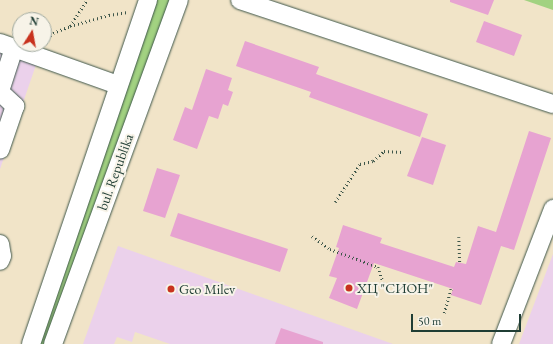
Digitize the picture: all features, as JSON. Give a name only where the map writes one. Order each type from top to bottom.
[{"type":"street","name":"bul. Republika","points":[[53,344],[178,0]]},
{"type":"street","points":[[240,0],[553,104]]},
{"type":"street","name":"bul. Republika","points":[[31,344],[146,5]]},
{"type":"street","points":[[0,150],[15,106],[0,91],[7,46],[118,85]]},
{"type":"street","points":[[502,344],[553,209]]},
{"type":"street","points":[[0,244],[2,256],[0,261]]},
{"type":"path","points":[[70,26],[87,0]]},
{"type":"path","points":[[52,34],[70,26],[146,5]]},
{"type":"path","points":[[335,202],[360,164],[373,161],[384,151],[402,152]]},
{"type":"path","points":[[312,236],[330,249],[378,267],[384,284]]},
{"type":"path","points":[[459,237],[460,263]]},
{"type":"path","points":[[444,313],[452,288]]},
{"type":"shaded area","points":[[0,52],[36,65],[0,169]]},
{"type":"shaded area","name":"Geo Milev","points":[[118,246],[393,344],[170,344],[135,332],[132,342],[117,337],[114,344],[83,344]]},
{"type":"shaded area","points":[[553,254],[553,344],[519,344]]},
{"type":"green space","points":[[148,0],[179,0],[53,344],[31,344]]},
{"type":"green space","points":[[524,0],[553,0],[553,10]]},
{"type":"building","points":[[450,0],[494,0],[488,15],[450,2]]},
{"type":"building","points":[[484,21],[522,35],[514,56],[476,42]]},
{"type":"building","points":[[245,41],[319,67],[316,74],[428,114],[420,137],[309,97],[311,92],[236,66]]},
{"type":"building","points":[[206,69],[232,78],[228,90],[233,92],[228,106],[223,104],[218,119],[209,116],[197,149],[173,140],[185,107],[192,110]]},
{"type":"building","points":[[529,131],[551,138],[514,250],[501,246],[481,305],[451,295],[453,289],[374,263],[357,309],[329,298],[337,278],[329,276],[339,248],[336,247],[343,225],[382,238],[380,243],[454,267],[456,262],[466,264],[478,226],[496,232]]},
{"type":"building","points":[[422,137],[446,145],[433,185],[407,176]]},
{"type":"building","points":[[157,168],[180,175],[165,218],[143,211]]},
{"type":"building","points":[[178,213],[288,249],[280,272],[170,236]]},
{"type":"building","points":[[281,328],[323,342],[323,344],[275,344]]},
{"type":"place","name":"ХЦ \"СИОН\"","points":[[349,288]]},
{"type":"place","name":"Geo Milev","points":[[171,289]]}]
